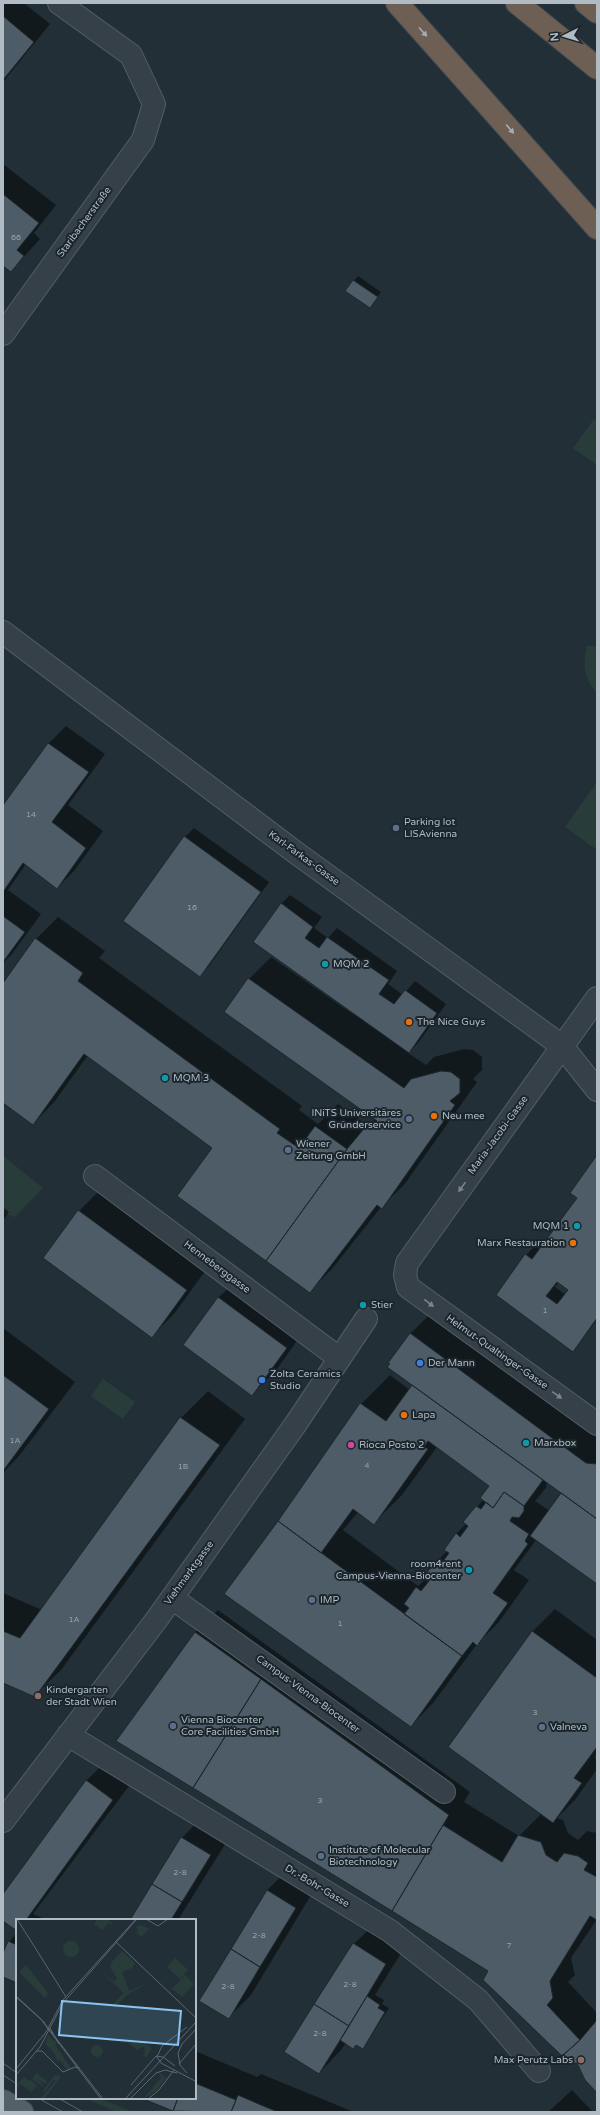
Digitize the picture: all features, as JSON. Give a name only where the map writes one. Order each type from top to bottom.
[{"type":"highway","points":[[397,3],[592,223]]},
{"type":"highway","points":[[517,3],[597,68]]},
{"type":"highway","points":[[586,3],[597,12]]},
{"type":"main road","points":[[3,2101],[22,2112]]},
{"type":"street","name":"Staribacherstraße","points":[[3,334],[143,140],[154,104],[131,55],[59,3]]},
{"type":"street","name":"Karl-Farkas-Gasse","points":[[3,632],[295,852],[562,1046],[597,1090]]},
{"type":"street","name":"Maria-Jacobi-Gasse","points":[[405,1275],[407,1263],[597,998]]},
{"type":"street","name":"Henneberggasse","points":[[94,1176],[339,1358]]},
{"type":"street","name":"Helmut-Qualtinger-Gasse","points":[[405,1275],[408,1287],[597,1424]]},
{"type":"street","name":"Viehmarktgasse","points":[[3,1821],[172,1598],[295,1425],[366,1319]]},
{"type":"street","name":"Campus-Vienna-Biocenter","points":[[172,1598],[444,1792]]},
{"type":"street","name":"Dr.-Bohr-Gasse","points":[[68,1735],[390,1931],[478,2000],[539,2071]]},
{"type":"green space","points":[[594,419],[597,421],[597,465],[573,448]]},
{"type":"green space","points":[[587,646],[597,646],[597,693],[589,682],[585,671],[585,653]]},
{"type":"green space","points":[[597,782],[597,850],[565,827]]},
{"type":"green space","points":[[3,1156],[43,1188],[15,1217],[3,1213]]},
{"type":"green space","points":[[103,1379],[135,1402],[123,1419],[91,1396]]},
{"type":"green space","points":[[86,2099],[101,2099],[133,2112],[117,2112]]},
{"type":"building","points":[[3,16],[34,42],[3,80]]},
{"type":"building","points":[[3,194],[39,223],[17,250],[24,256],[11,272],[3,266]]},
{"type":"building","points":[[353,280],[378,297],[370,308],[345,291]]},
{"type":"building","points":[[48,743],[89,772],[52,822],[86,848],[57,889],[23,863],[3,892],[3,805]]},
{"type":"building","points":[[184,836],[261,892],[200,977],[123,921]]},
{"type":"building","name":"MQM 2","points":[[281,903],[313,927],[305,938],[319,948],[327,937],[389,980],[379,994],[394,1004],[405,990],[437,1013],[409,1053],[253,942]]},
{"type":"building","points":[[3,916],[25,932],[3,962]]},
{"type":"building","name":"MQM 3","points":[[35,938],[83,973],[78,981],[280,1129],[277,1133],[299,1148],[315,1126],[347,1149],[266,1261],[177,1196],[212,1148],[84,1054],[33,1125],[3,1103],[3,983]]},
{"type":"building","points":[[248,978],[404,1088],[411,1079],[441,1071],[451,1072],[460,1079],[460,1093],[450,1101],[455,1105],[382,1209],[377,1205],[310,1293],[266,1261],[347,1149],[367,1125],[372,1128],[377,1121],[224,1012]]},
{"type":"building","name":"MQM 1","points":[[597,1155],[597,1318],[573,1352],[496,1295],[525,1254],[532,1259],[577,1198],[570,1193]],"holes":[[[557,1282],[568,1290],[557,1304],[546,1296]]]},
{"type":"building","points":[[78,1210],[187,1290],[152,1338],[43,1258]]},
{"type":"building","points":[[218,1297],[287,1348],[252,1396],[183,1345]]},
{"type":"building","name":"Marxbox","points":[[410,1333],[586,1463],[597,1464],[597,1519],[387,1367],[390,1364],[388,1363]]},
{"type":"building","points":[[3,1375],[49,1409],[3,1471]]},
{"type":"building","points":[[412,1385],[543,1480],[524,1506],[504,1492],[493,1508],[480,1498],[489,1486],[428,1441],[424,1447],[428,1449],[374,1525],[353,1509],[321,1553],[278,1521],[360,1403],[386,1421]]},
{"type":"building","points":[[180,1417],[220,1445],[35,1697],[3,1683],[3,1631],[20,1638]]},
{"type":"building","name":"room4rent Campus-Vienna-Biocenter","points":[[504,1492],[524,1506],[524,1511],[519,1518],[512,1517],[510,1521],[529,1534],[525,1541],[528,1544],[493,1593],[508,1603],[477,1646],[473,1642],[462,1656],[404,1614],[409,1608],[404,1604],[416,1587],[421,1591],[429,1581],[424,1577],[436,1560],[441,1564],[449,1553],[444,1550],[456,1533],[460,1537],[468,1526],[463,1522],[476,1506],[481,1509],[486,1502],[493,1508]]},
{"type":"building","points":[[561,1493],[597,1519],[597,1584],[530,1536]]},
{"type":"building","points":[[278,1521],[462,1656],[411,1727],[224,1594]]},
{"type":"building","points":[[532,1631],[597,1678],[597,1747],[574,1778],[582,1783],[553,1823],[448,1747]]},
{"type":"building","points":[[195,1632],[261,1679],[193,1788],[116,1741]]},
{"type":"building","points":[[261,1679],[449,1815],[392,1911],[193,1788]]},
{"type":"building","points":[[86,1780],[113,1800],[27,1919],[16,1919],[16,1930],[3,1921],[3,1894]]},
{"type":"building","points":[[443,1825],[502,1862],[518,1835],[541,1842],[546,1855],[557,1862],[564,1853],[578,1856],[588,1863],[584,1870],[597,1877],[597,1920],[590,1916],[550,1981],[553,1998],[547,2005],[580,2040],[562,2056],[483,1980],[488,1971],[392,1911]]},
{"type":"building","points":[[181,1837],[211,1855],[182,1902],[152,1884]]},
{"type":"building","points":[[152,1884],[182,1902],[172,1919],[131,1919]]},
{"type":"building","points":[[267,1890],[296,1908],[260,1967],[231,1949]]},
{"type":"building","points":[[8,1941],[16,1945],[16,1983],[3,1977],[3,1953]]},
{"type":"building","points":[[353,1943],[386,1964],[349,2026],[314,2004]]},
{"type":"building","points":[[231,1949],[260,1967],[229,2019],[199,2001]]},
{"type":"building","points":[[367,1996],[380,2005],[378,2008],[385,2012],[363,2049],[356,2045],[353,2049],[340,2040]]},
{"type":"building","points":[[314,2004],[349,2026],[319,2074],[284,2052]]},
{"type":"building","name":"Max Perutz Labs","points":[[597,2020],[597,2093],[585,2080],[577,2063],[569,2064],[562,2056],[580,2040]]},
{"type":"building","points":[[196,2083],[236,2100],[231,2112],[173,2111],[178,2099],[196,2099]]},
{"type":"building","points":[[238,2095],[261,2105],[278,2112],[231,2112]]},
{"type":"building","points":[[143,2099],[178,2099],[173,2111]]},
{"type":"tram line","points":[[3,2063],[16,2072]]},
{"type":"tram line","points":[[3,2075],[16,2083]]},
{"type":"tram line","points":[[40,2099],[63,2112]]},
{"type":"tram line","points":[[60,2099],[83,2112]]},
{"type":"place","name":"Parking lot LISAvienna","points":[[396,828]]},
{"type":"place","name":"MQM 2","points":[[325,964]]},
{"type":"place","name":"The Nice Guys","points":[[409,1022]]},
{"type":"place","name":"MQM 3","points":[[165,1078]]},
{"type":"place","name":"Neu mee","points":[[434,1116]]},
{"type":"place","name":"INiTS Universitäres Gründerservice","points":[[409,1119]]},
{"type":"place","name":"Wiener Zeitung GmbH","points":[[288,1150]]},
{"type":"place","name":"MQM 1","points":[[577,1226]]},
{"type":"place","name":"Marx Restauration","points":[[573,1243]]},
{"type":"place","name":"Stier","points":[[363,1305]]},
{"type":"place","name":"Der Mann","points":[[420,1363]]},
{"type":"place","name":"Zolta Ceramics Studio","points":[[262,1380]]},
{"type":"place","name":"Lapa","points":[[404,1415]]},
{"type":"place","name":"Marxbox","points":[[526,1443]]},
{"type":"place","name":"Rioca Posto 2","points":[[351,1445]]},
{"type":"place","name":"room4rent Campus-Vienna-Biocenter","points":[[469,1570]]},
{"type":"place","name":"IMP","points":[[312,1600]]},
{"type":"place","name":"Kindergarten der Stadt Wien","points":[[38,1696]]},
{"type":"place","name":"Vienna Biocenter Core Facilities GmbH","points":[[173,1726]]},
{"type":"place","name":"Valneva","points":[[542,1727]]},
{"type":"place","name":"Institute of Molecular Biotechnology","points":[[321,1856]]},
{"type":"place","name":"Max Perutz Labs","points":[[581,2060]]}]
